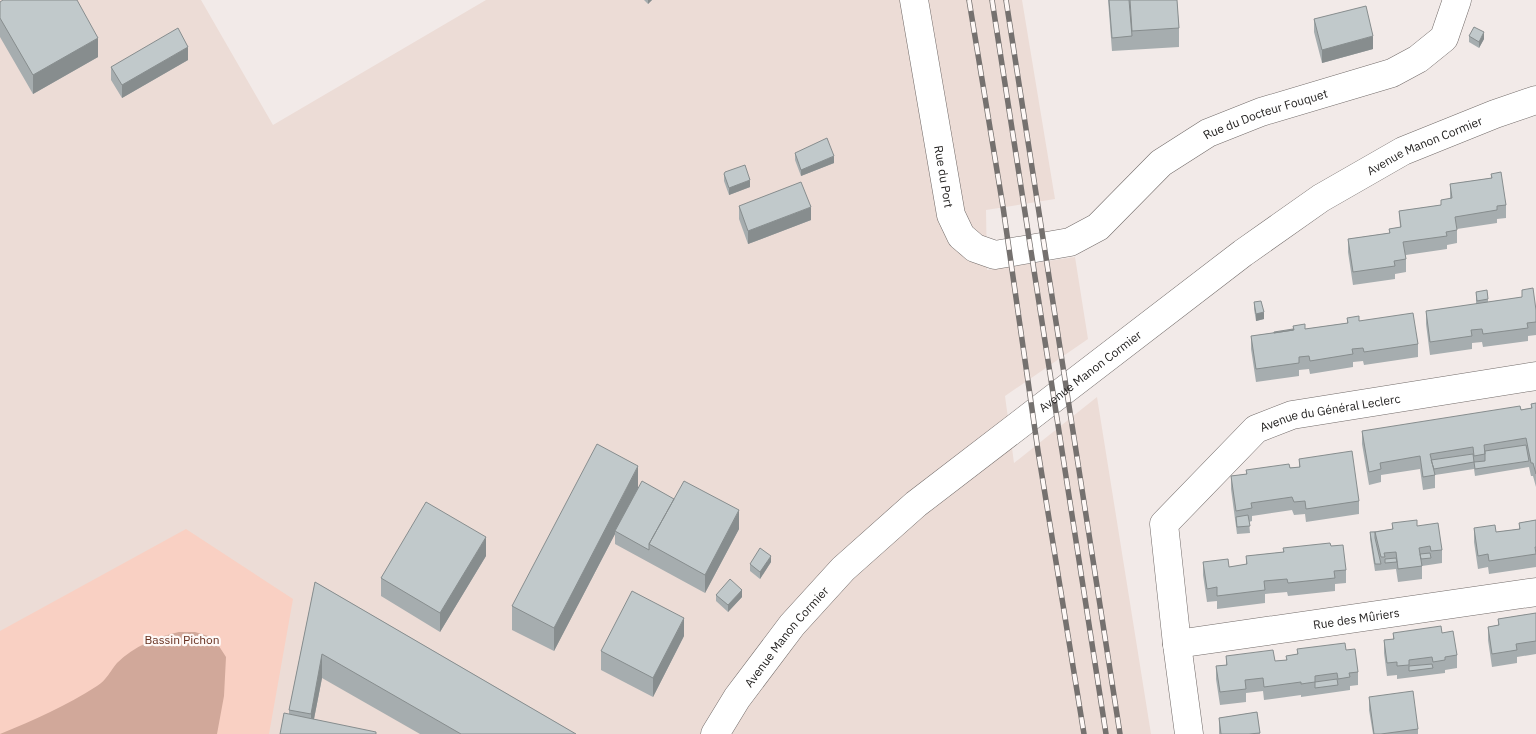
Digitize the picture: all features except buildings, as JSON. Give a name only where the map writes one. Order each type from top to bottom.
[{"type":"street","name":"Rue du Port","points":[[914,0],[951,215],[961,236],[975,248],[995,255],[1070,242]]},
{"type":"street","name":"Rue du Docteur Fouquet","points":[[1070,242],[1098,227],[1161,163],[1208,133],[1261,112],[1392,73],[1418,59],[1444,38],[1457,0]]},
{"type":"street","name":"Avenue Manon Cormier","points":[[715,734],[737,698],[792,625],[843,569],[924,498],[1242,253],[1321,198],[1403,151],[1494,114],[1536,100]]},
{"type":"street","name":"Avenue du Général Leclerc","points":[[1189,734],[1164,524],[1256,429],[1292,415],[1536,376]]},
{"type":"street","name":"Rue des Mûriers","points":[[1177,644],[1536,592]]},
{"type":"shaded area","points":[[0,0],[201,0],[273,125],[486,0],[1022,0],[1055,199],[986,210],[987,270],[1075,257],[1088,339],[1005,396],[1014,463],[1097,397],[1151,734],[0,734]]},
{"type":"shaded area","name":"Bassin Pichon","points":[[179,632],[195,632],[208,636],[217,643],[226,657],[224,696],[217,734],[0,734],[50,712],[97,686],[106,678],[117,663],[138,647]]},
{"type":"green space","name":"Bassin Pichon","points":[[186,529],[293,599],[269,734],[0,734],[0,631]]},
{"type":"railway","points":[[969,0],[1003,207],[1038,451],[1084,734]]},
{"type":"railway","points":[[992,0],[1106,734]]},
{"type":"railway","points":[[1006,0],[1120,734]]}]
